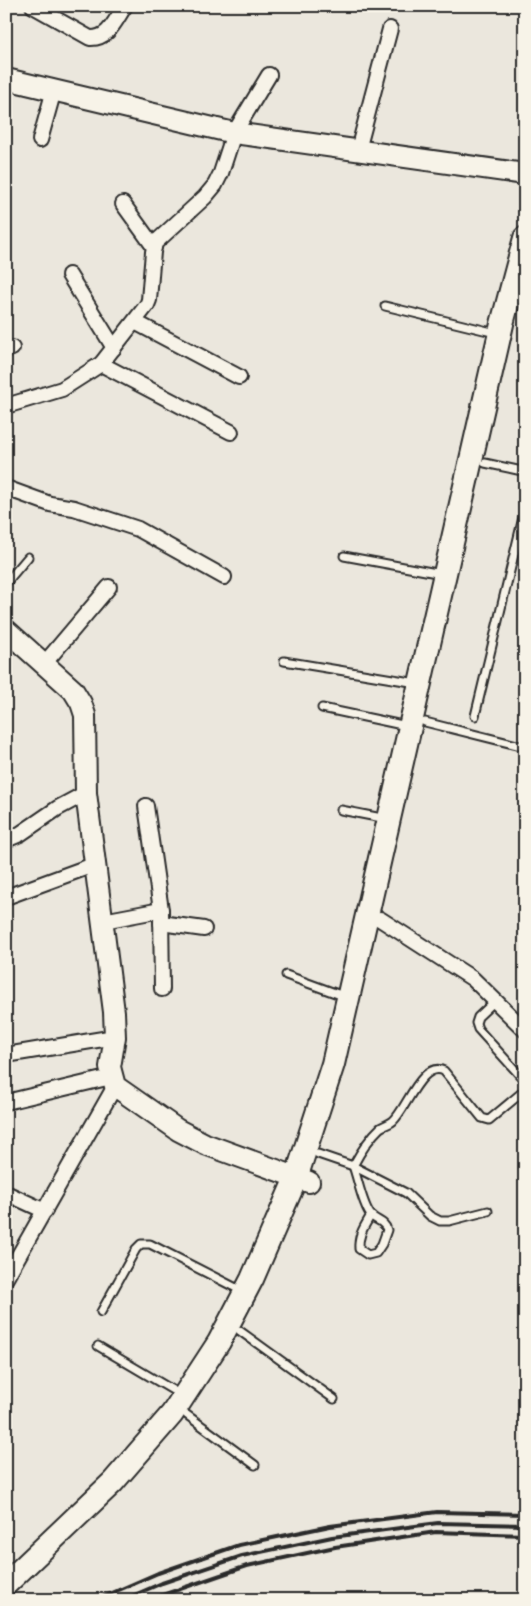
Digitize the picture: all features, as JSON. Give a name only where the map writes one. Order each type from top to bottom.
[{"type":"main road","points":[[6,1584],[113,1482],[172,1414],[185,1405],[302,1180],[318,1154],[346,1067],[380,919],[418,724],[420,683],[500,334],[525,238]]},
{"type":"main road","points":[[9,1600],[122,1491],[185,1405],[231,1348],[264,1285],[302,1180],[333,1064],[389,820],[418,724],[485,463],[524,298]]},
{"type":"street","points":[[32,6],[90,38],[98,38],[105,35],[124,6]]},
{"type":"street","points":[[353,150],[390,29]]},
{"type":"street","points":[[6,406],[62,389],[101,364],[144,311],[149,300],[154,247],[158,240],[205,197],[215,185],[221,173],[234,133],[269,75]]},
{"type":"street","points":[[6,79],[234,133],[525,174]]},
{"type":"street","points":[[40,140],[54,90]]},
{"type":"street","points":[[123,204],[154,247]]},
{"type":"street","points":[[69,276],[114,348]]},
{"type":"street","points":[[135,322],[239,377]]},
{"type":"street","points":[[101,364],[231,432]]},
{"type":"street","points":[[6,488],[50,504],[74,508],[138,529],[224,577]]},
{"type":"street","points":[[44,664],[109,587]]},
{"type":"street","points":[[6,630],[73,690],[81,703],[85,715],[86,793],[114,1012],[115,1037],[110,1067],[113,1081],[45,1211],[6,1278]]},
{"type":"street","points":[[6,840],[20,834],[58,808],[86,793]]},
{"type":"street","points":[[146,806],[161,917],[162,989]]},
{"type":"street","points":[[6,897],[96,864]]},
{"type":"street","points":[[103,921],[161,917],[204,929]]},
{"type":"street","points":[[380,919],[473,979],[525,1030]]},
{"type":"street","points":[[6,1056],[115,1037]]},
{"type":"street","points":[[6,1102],[113,1081],[178,1130],[205,1144],[302,1180]]},
{"type":"street","points":[[6,1193],[45,1211]]},
{"type":"lane","points":[[385,306],[500,334]]},
{"type":"lane","points":[[485,463],[525,473]]},
{"type":"lane","points":[[475,716],[525,509]]},
{"type":"lane","points":[[344,556],[445,575]]},
{"type":"lane","points":[[6,583],[28,557]]},
{"type":"lane","points":[[284,661],[420,683]]},
{"type":"lane","points":[[322,708],[418,724],[525,747]]},
{"type":"lane","points":[[341,810],[389,820]]},
{"type":"lane","points":[[286,975],[348,998]]},
{"type":"lane","points":[[495,1001],[478,1017],[476,1023],[478,1029],[525,1081]]},
{"type":"lane","points":[[371,1215],[362,1229],[359,1239],[359,1249],[368,1255],[376,1253],[382,1244],[387,1230],[383,1223],[371,1215],[366,1207],[353,1166],[359,1155],[381,1127],[394,1121],[413,1091],[433,1069],[439,1068],[444,1071],[482,1118],[489,1120],[525,1090]]},
{"type":"lane","points":[[318,1154],[353,1166],[406,1192],[430,1216],[440,1221],[488,1211]]},
{"type":"lane","points":[[101,1312],[136,1249],[142,1244],[150,1244],[245,1292]]},
{"type":"lane","points":[[240,1331],[334,1399]]},
{"type":"lane","points":[[98,1346],[185,1405],[255,1465]]},
{"type":"railway","points":[[96,1600],[158,1573],[239,1545],[330,1526],[437,1512],[525,1514]]},
{"type":"railway","points":[[123,1600],[162,1583],[242,1556],[332,1537],[438,1523],[525,1525]]},
{"type":"railway","points":[[148,1600],[247,1566],[335,1547],[436,1532],[525,1535]]}]
